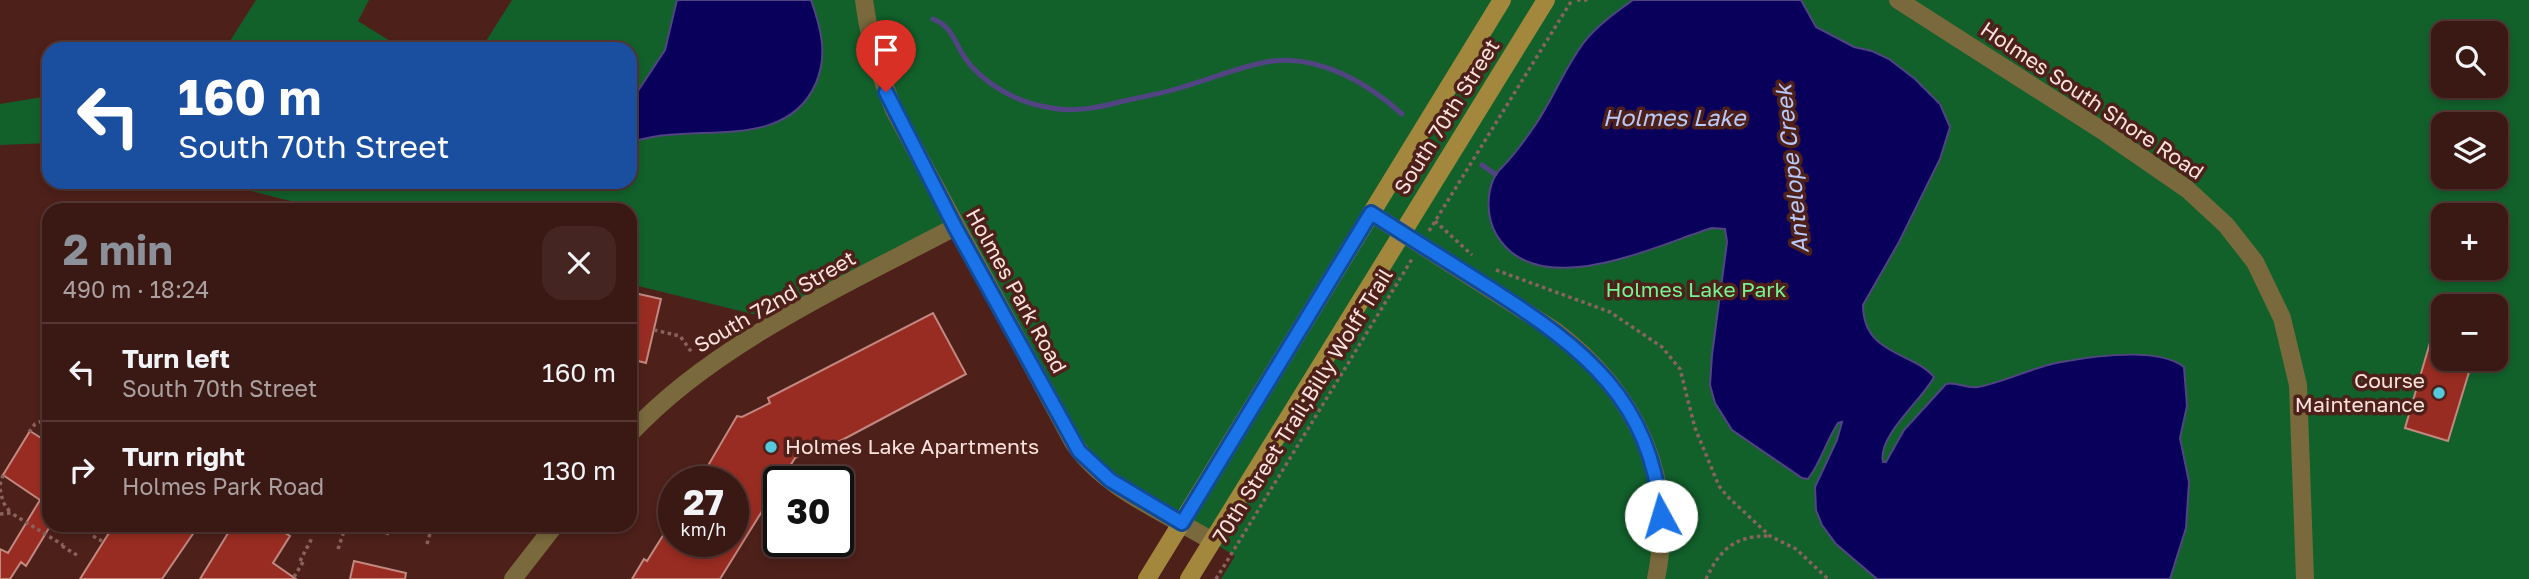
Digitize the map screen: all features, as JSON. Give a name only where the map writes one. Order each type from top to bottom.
[{"type":"main road","name":"South 70th Street","points":[[1147,579],[1502,0]]},
{"type":"main road","name":"South 70th Street","points":[[1189,579],[1546,0]]},
{"type":"street","name":"Holmes Park Road","points":[[864,0],[869,36],[894,110],[955,227],[1079,451],[1110,480],[1212,541]]},
{"type":"street","name":"Holmes South Shore Road","points":[[1898,0],[2106,133],[2187,190],[2226,225],[2255,262],[2282,318],[2298,385],[2305,579]]},
{"type":"street","points":[[1371,213],[1568,341],[1621,398],[1640,431],[1657,478],[1661,542],[1656,579]]},
{"type":"street","name":"South 72nd Street","points":[[637,427],[679,388],[719,357],[955,227]]},
{"type":"street","points":[[513,579],[550,532]]},
{"type":"path","points":[[1575,0],[1589,0]]},
{"type":"path","name":"70th Street Trail;Billy Wolff Trail","points":[[1216,579],[1421,244],[1575,0]]},
{"type":"path","points":[[1435,222],[1475,258]]},
{"type":"path","points":[[1487,265],[1596,306],[1662,347],[1680,369],[1695,428],[1719,486],[1770,536],[1796,549],[1828,579]]},
{"type":"path","points":[[654,330],[681,337],[693,354]]},
{"type":"path","points":[[29,432],[35,424],[42,421]]},
{"type":"path","points":[[2,475],[0,487],[4,502],[11,513],[80,557]]},
{"type":"path","points":[[0,514],[11,513]]},
{"type":"path","points":[[338,549],[344,532]]},
{"type":"path","points":[[428,544],[431,532]]},
{"type":"path","points":[[93,536],[102,541]]},
{"type":"path","points":[[1706,579],[1719,557],[1737,541],[1750,536],[1770,536]]},
{"type":"path","points":[[293,577],[312,538]]},
{"type":"green space","points":[[256,0],[369,0],[358,21],[392,42],[229,42]]},
{"type":"green space","name":"Holmes Lake Park","points":[[512,0],[2529,0],[2529,579],[1221,579],[1235,556],[1101,473],[955,227],[781,321],[637,286],[637,203],[298,203],[243,189],[637,189],[637,42],[485,42]]},
{"type":"green space","points":[[42,97],[42,143],[0,145],[0,104]]},
{"type":"water","points":[[677,0],[811,0],[820,31],[822,62],[816,83],[804,102],[789,116],[771,124],[730,132],[662,135],[637,140],[637,92],[665,50]]},
{"type":"water","name":"Holmes Lake","points":[[1633,0],[1801,0],[1816,27],[1854,47],[1889,59],[1915,79],[1940,104],[1950,127],[1940,159],[1899,242],[1863,305],[1865,321],[1871,334],[1880,343],[1934,377],[1894,429],[1883,452],[1883,462],[1886,462],[1904,430],[1946,384],[1978,387],[2056,363],[2103,356],[2157,357],[2184,367],[2187,406],[2180,438],[2189,482],[2186,528],[2170,579],[1877,579],[1836,544],[1822,525],[1816,510],[1815,487],[1837,440],[1842,422],[1838,423],[1808,479],[1802,478],[1732,430],[1715,403],[1710,385],[1727,242],[1725,229],[1712,228],[1630,256],[1568,268],[1539,265],[1515,255],[1496,234],[1489,214],[1494,178],[1536,124],[1585,41],[1601,24]]},
{"type":"building","points":[[637,294],[661,299],[646,363],[637,361]]},
{"type":"building","name":"Holmes Lake Apartments","points":[[933,313],[966,374],[844,439],[822,449],[821,445],[795,458],[790,466],[763,466],[763,510],[749,532],[749,466],[708,466],[737,416],[742,417],[770,403],[768,398]]},
{"type":"building","name":"Course Maintenance","points":[[2431,339],[2431,371],[2469,371],[2448,441],[2405,428]]},
{"type":"building","points":[[30,431],[42,439],[42,532],[47,532],[26,566],[21,562],[10,579],[0,579],[0,549],[8,553],[40,500],[3,475]]},
{"type":"building","points":[[110,532],[194,532],[162,579],[80,579]]},
{"type":"building","points":[[229,532],[283,532],[290,536],[273,563],[296,579],[200,579]]},
{"type":"building","name":"Holmes Lake Apartments","points":[[658,543],[658,557],[734,557],[720,579],[632,579],[644,559],[647,561]]},
{"type":"building","points":[[354,561],[406,573],[405,579],[350,579]]},
{"type":"waterway","points":[[933,19],[945,26],[965,58],[981,76],[1012,96],[1046,107],[1075,110],[1104,106],[1171,91],[1251,65],[1291,60],[1326,67],[1343,74],[1375,92],[1402,114]]},
{"type":"waterway","points":[[1482,165],[1495,174]]},
{"type":"place","name":"Course Maintenance","points":[[2439,393]]},
{"type":"place","name":"Holmes Lake Apartments","points":[[771,447]]},
{"type":"route","points":[[886,92],[955,227],[1079,451],[1110,480],[1182,523],[1371,213],[1539,319],[1592,364],[1613,388],[1640,431],[1655,468],[1661,516]]},
{"type":"water label","name":"Antelope Creek","points":[[1792,169]]}]
